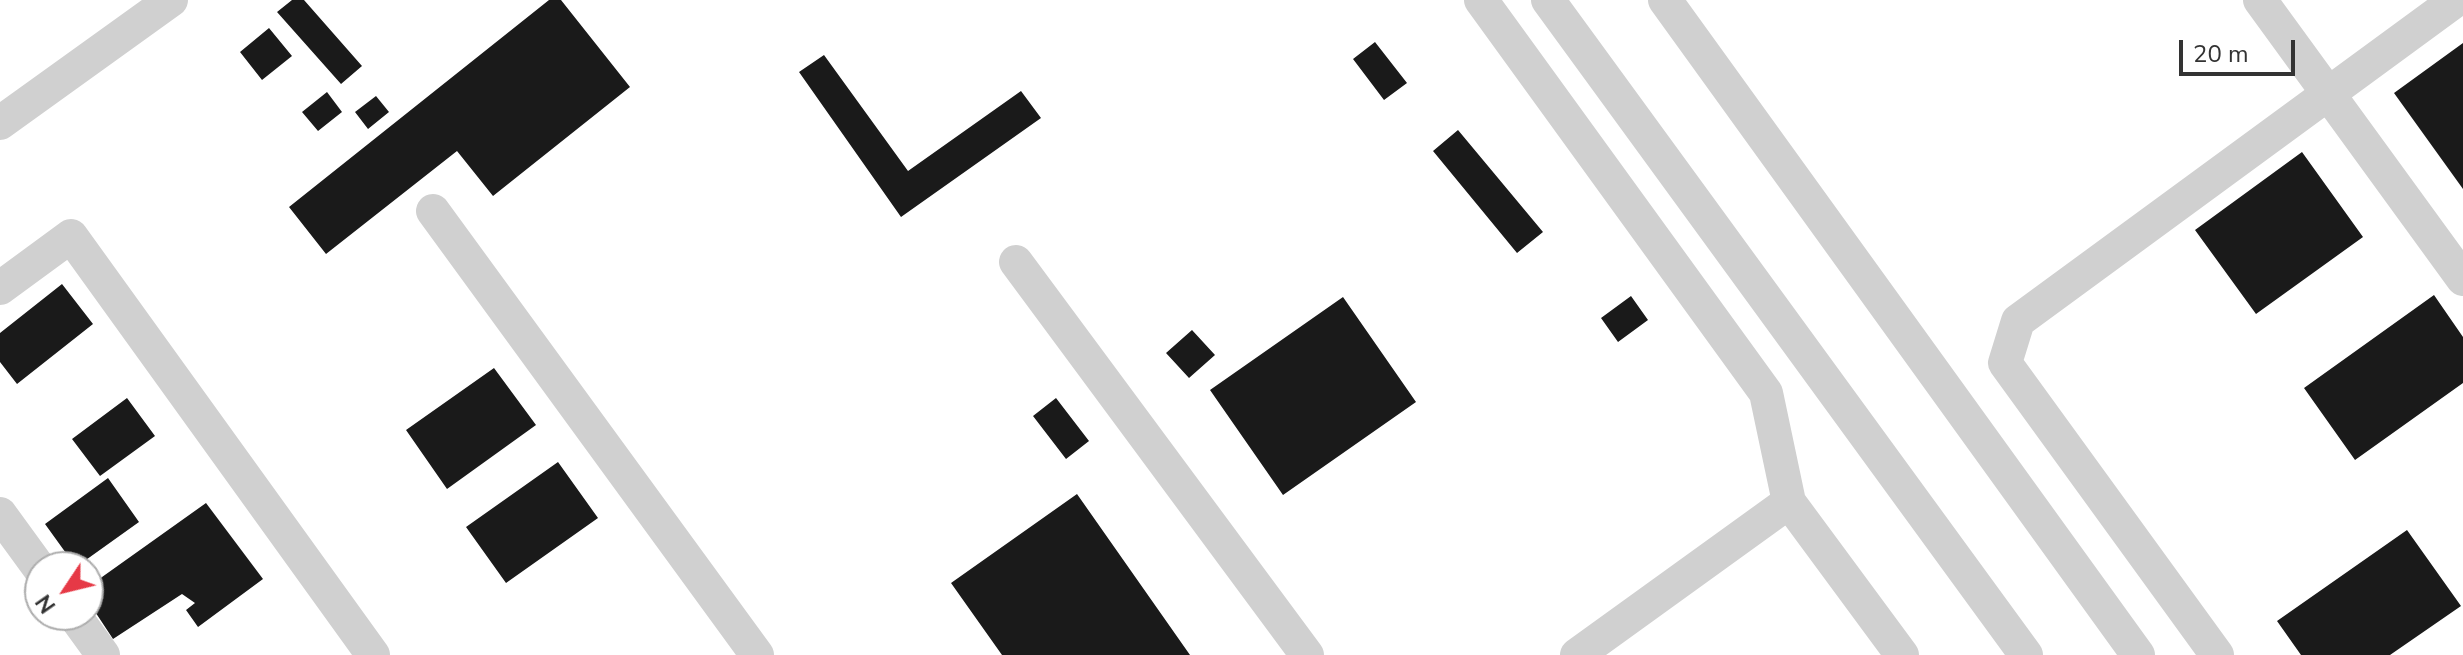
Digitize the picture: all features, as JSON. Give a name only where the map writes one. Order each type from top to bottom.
[{"type":"street","points":[[0,123],[171,0]]},
{"type":"street","points":[[1481,0],[1766,393],[1789,502],[1902,655]]},
{"type":"street","points":[[1548,0],[2026,655]]},
{"type":"street","points":[[1665,0],[2138,655]]},
{"type":"street","points":[[2260,0],[2463,279]]},
{"type":"street","points":[[2217,655],[2005,363],[2018,321],[2456,0]]},
{"type":"street","points":[[433,211],[757,655]]},
{"type":"street","points":[[0,288],[71,236],[373,655]]},
{"type":"street","points":[[1016,262],[1307,655]]},
{"type":"street","points":[[1577,655],[1789,502]]},
{"type":"street","points":[[0,514],[27,551]]},
{"type":"street","points":[[86,631],[103,655]]},
{"type":"building","points":[[292,0],[304,0],[362,66],[341,84],[277,12]]},
{"type":"building","points":[[549,0],[561,0],[630,87],[493,196],[457,151],[326,254],[289,207]]},
{"type":"building","points":[[269,28],[292,56],[262,80],[240,52]]},
{"type":"building","points":[[1375,42],[1407,83],[1384,100],[1353,59]]},
{"type":"building","points":[[2463,43],[2463,189],[2394,93]]},
{"type":"building","points":[[824,55],[908,171],[1021,91],[1041,118],[901,217],[799,72]]},
{"type":"building","points":[[327,92],[342,112],[318,131],[302,112]]},
{"type":"building","points":[[376,96],[389,112],[368,129],[355,112]]},
{"type":"building","points":[[1458,130],[1543,232],[1517,253],[1433,151]]},
{"type":"building","points":[[2302,152],[2363,237],[2256,314],[2195,230]]},
{"type":"building","points":[[62,284],[93,324],[17,384],[0,362],[0,333]]},
{"type":"building","points":[[2434,295],[2463,337],[2463,383],[2355,460],[2304,388]]},
{"type":"building","points":[[1631,296],[1648,320],[1618,342],[1601,318]]},
{"type":"building","points":[[1343,297],[1416,402],[1283,495],[1210,390]]},
{"type":"building","points":[[1192,330],[1215,355],[1189,378],[1166,353]]},
{"type":"building","points":[[494,368],[536,425],[447,489],[406,430]]},
{"type":"building","points":[[127,398],[155,436],[100,476],[72,439]]},
{"type":"building","points":[[1056,398],[1089,441],[1066,459],[1033,416]]},
{"type":"building","points":[[558,462],[598,518],[506,583],[466,527]]},
{"type":"building","points":[[108,478],[139,522],[98,551],[64,551],[45,524]]},
{"type":"building","points":[[1077,494],[1190,655],[1002,655],[951,583]]},
{"type":"building","points":[[206,503],[263,579],[198,627],[186,610],[195,603],[182,594],[113,639],[104,625],[104,576]]},
{"type":"building","points":[[2407,530],[2461,606],[2390,655],[2301,655],[2277,621]]}]
